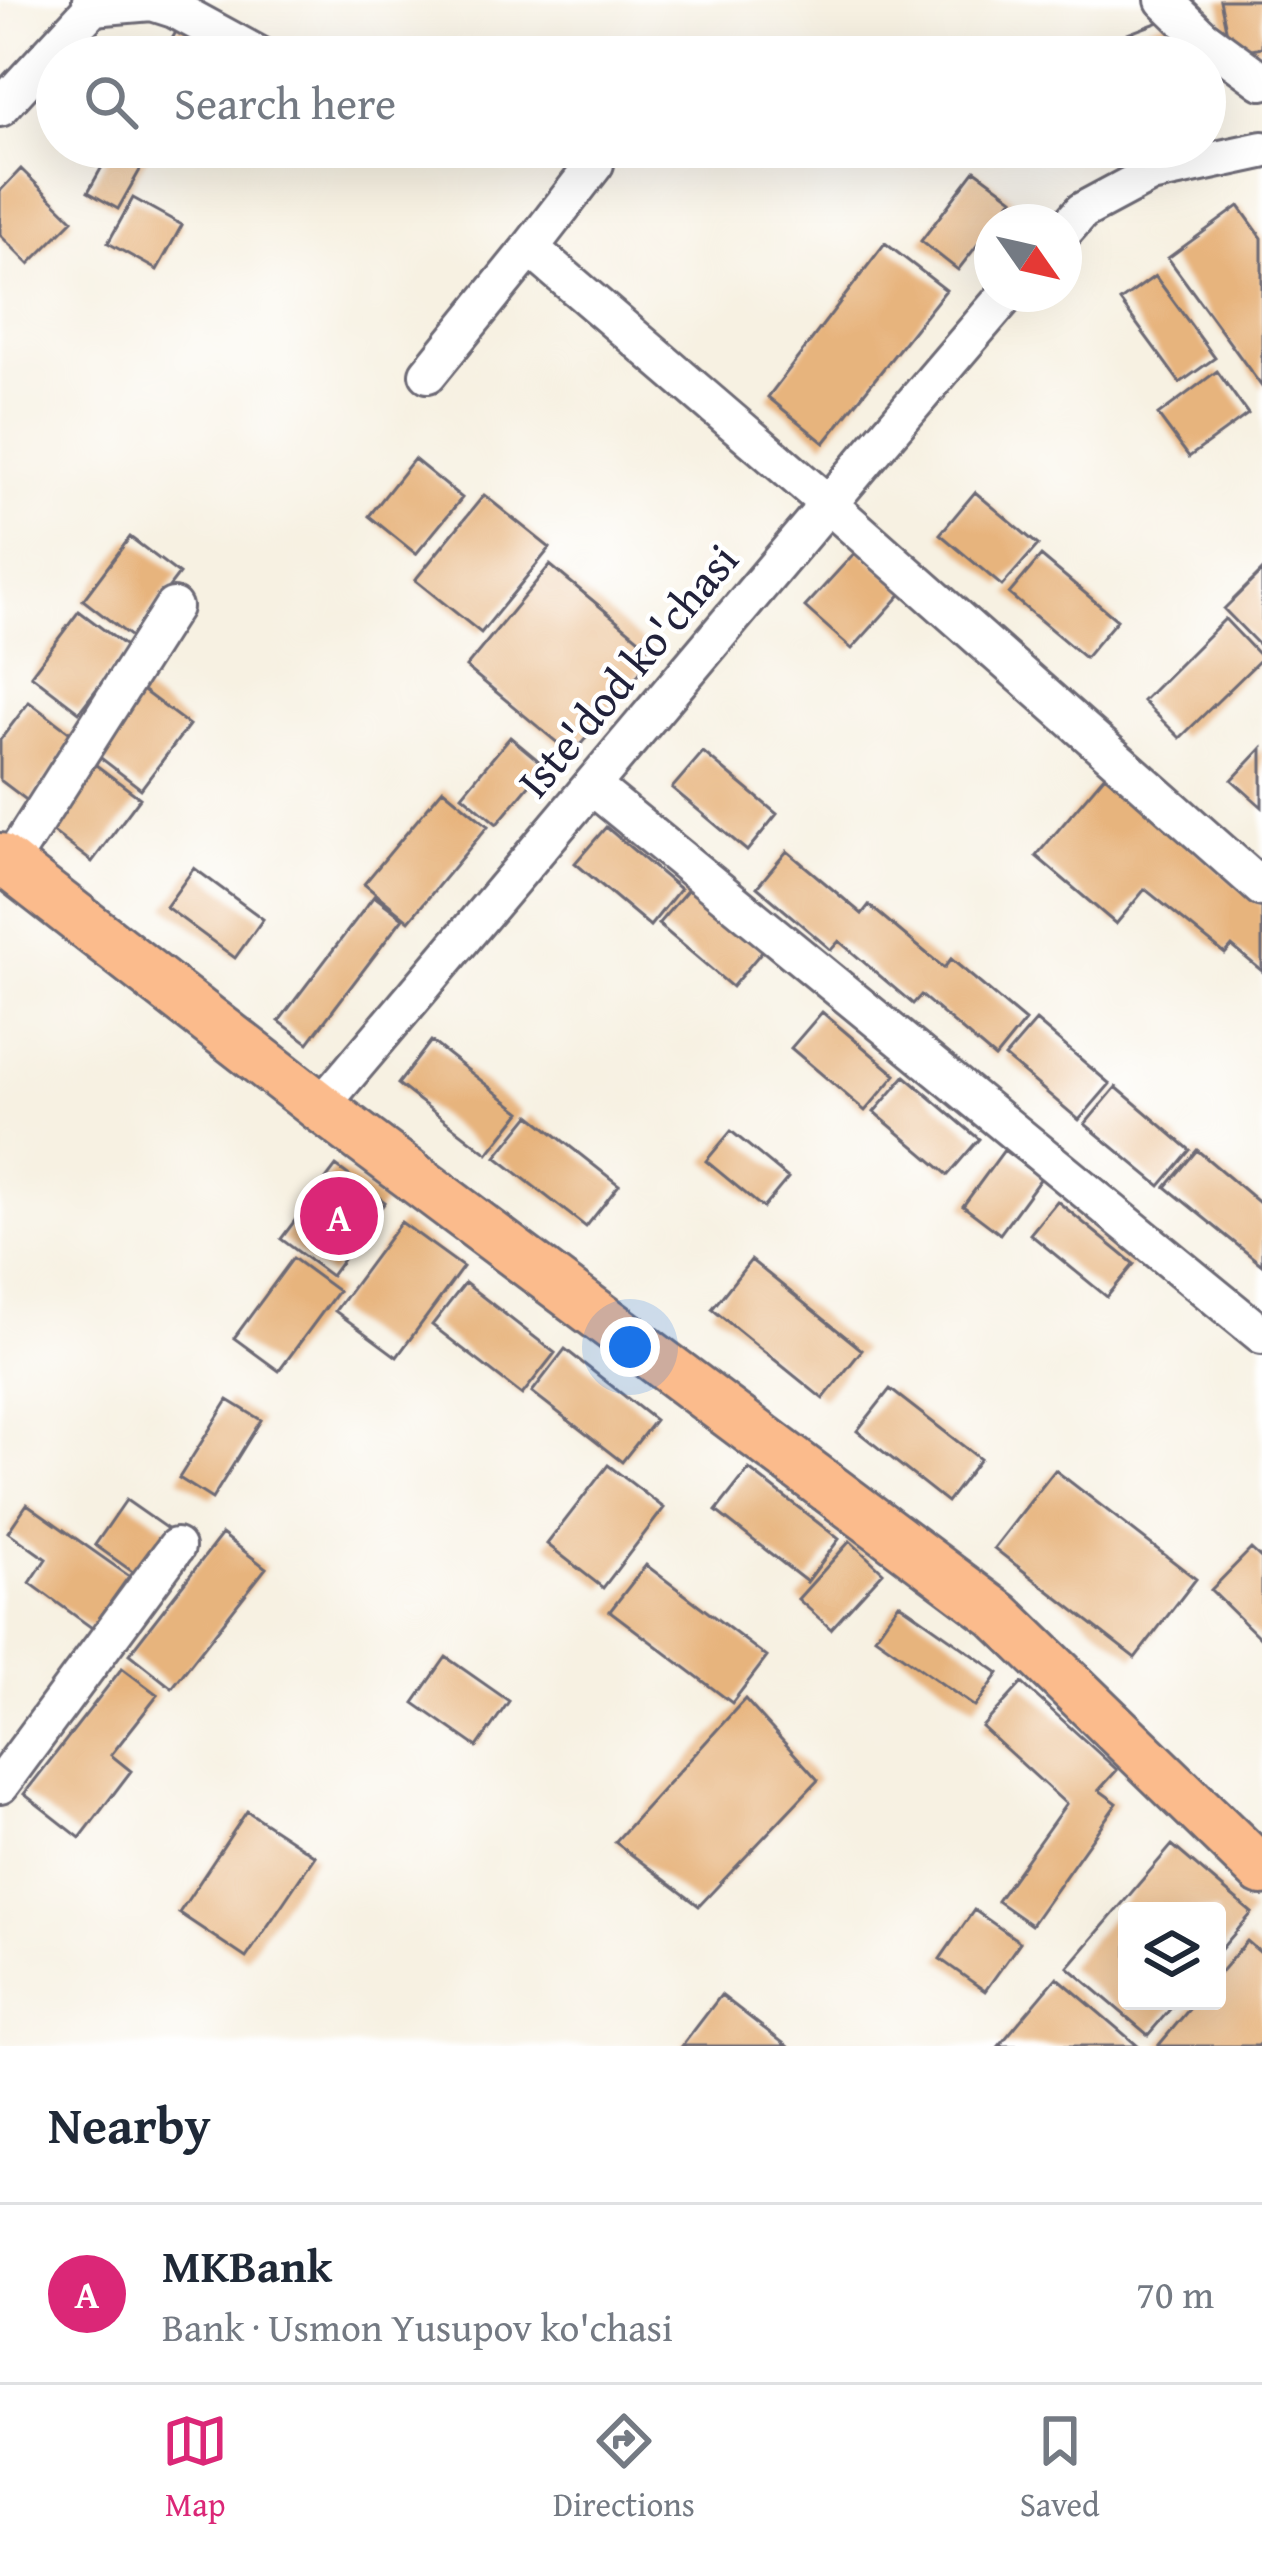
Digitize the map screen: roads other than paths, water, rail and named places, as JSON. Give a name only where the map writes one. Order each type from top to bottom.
[{"type":"main road","points":[[4,861],[320,1107],[998,1615],[1262,1871]]},
{"type":"street","points":[[1165,0],[1201,36]]},
{"type":"street","points":[[63,36],[92,4],[152,2],[224,36]]},
{"type":"street","points":[[1226,55],[1262,81]]},
{"type":"street","points":[[0,107],[36,67]]},
{"type":"street","points":[[1226,158],[1262,150]]},
{"type":"street","points":[[428,374],[592,168]]},
{"type":"street","points":[[1082,211],[1151,174],[1179,168]]},
{"type":"street","points":[[530,248],[1262,888]]},
{"type":"street","name":"Iste'dod ko'chasi","points":[[320,1107],[991,312]]},
{"type":"street","points":[[4,861],[173,608]]},
{"type":"street","points":[[593,787],[1262,1335]]},
{"type":"street","points":[[0,1785],[176,1547]]},
{"type":"place","name":"MKBank","points":[[339,1216]]}]
